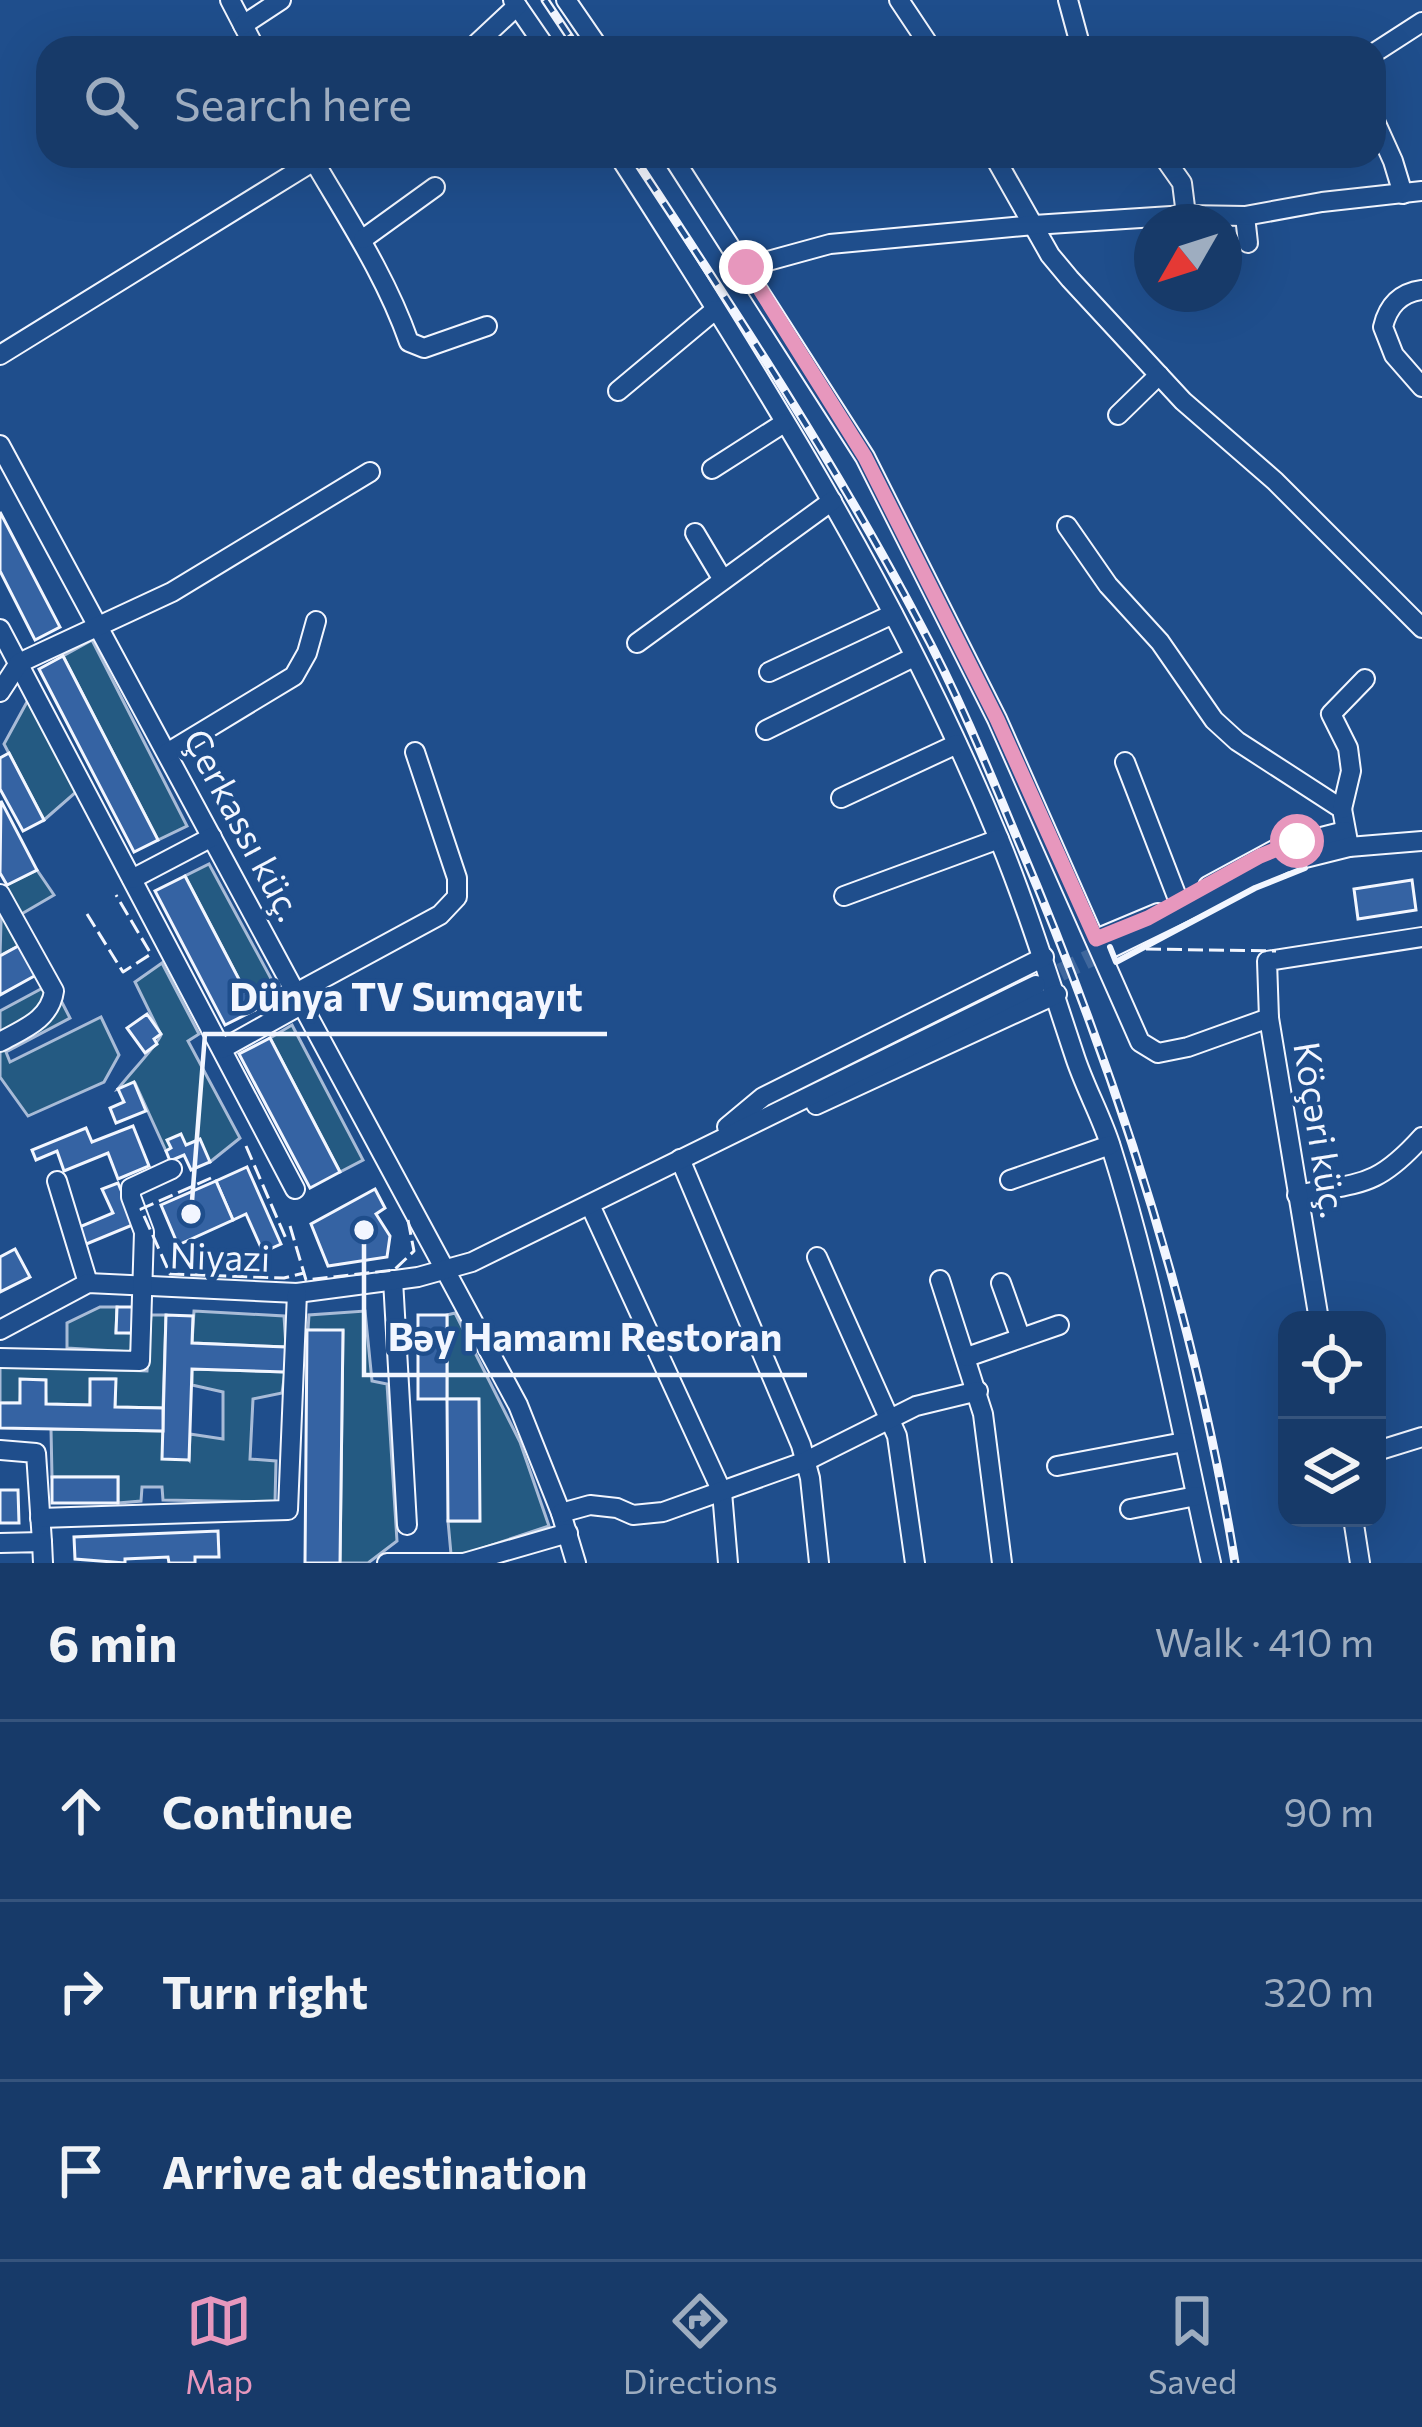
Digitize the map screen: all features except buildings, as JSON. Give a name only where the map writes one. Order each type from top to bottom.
[{"type":"street","points":[[230,0],[249,36]]},
{"type":"street","points":[[243,25],[280,0]]},
{"type":"street","points":[[566,0],[591,36]]},
{"type":"street","points":[[899,0],[924,36]]},
{"type":"street","points":[[1068,0],[1077,36]]},
{"type":"street","points":[[483,36],[515,3],[538,36]]},
{"type":"street","points":[[1386,44],[1422,22]]},
{"type":"street","points":[[1242,216],[1413,192],[1386,144]]},
{"type":"street","points":[[2,348],[299,168]]},
{"type":"street","points":[[322,168],[389,289],[410,342],[416,347],[487,326]]},
{"type":"street","points":[[626,168],[832,501],[957,743],[999,839],[1137,1232],[1210,1563]]},
{"type":"street","points":[[680,168],[875,476],[1104,943],[1134,1033],[1158,1053],[1269,1018]]},
{"type":"street","points":[[1001,168],[1050,256],[1159,375],[1287,493],[1422,628]]},
{"type":"street","points":[[1171,168],[1182,183],[1185,204]]},
{"type":"street","points":[[363,239],[435,187]]},
{"type":"street","points":[[1245,216],[1248,244]]},
{"type":"street","points":[[746,267],[830,244],[1134,218]]},
{"type":"street","points":[[1422,290],[1409,292],[1394,303],[1385,319],[1384,337],[1422,387]]},
{"type":"street","points":[[618,391],[715,310]]},
{"type":"street","points":[[1118,415],[1159,375]]},
{"type":"street","points":[[712,469],[784,423]]},
{"type":"street","name":"Çerkassı küç.","points":[[0,445],[518,1405],[576,1563]]},
{"type":"street","points":[[0,692],[19,663],[172,592],[370,472]]},
{"type":"street","points":[[637,643],[832,501]]},
{"type":"street","points":[[1067,526],[1214,720],[1237,741],[1342,809]]},
{"type":"street","points":[[695,533],[723,580]]},
{"type":"street","points":[[770,672],[893,614]]},
{"type":"street","points":[[167,754],[294,676],[316,621]]},
{"type":"street","points":[[0,629],[295,1189]]},
{"type":"street","points":[[766,730],[914,656]]},
{"type":"street","points":[[1347,839],[1342,809],[1351,771],[1348,748],[1331,714],[1365,679]]},
{"type":"street","points":[[841,798],[957,743]]},
{"type":"street","points":[[222,1049],[440,915],[457,897],[457,878],[415,752]]},
{"type":"street","points":[[1125,762],[1179,902]]},
{"type":"street","points":[[132,879],[212,837]]},
{"type":"street","points":[[844,896],[999,839]]},
{"type":"street","points":[[1104,943],[1347,839]]},
{"type":"street","points":[[1104,943],[1278,848],[1347,839],[1422,841]]},
{"type":"street","points":[[0,1042],[44,1016],[53,991],[1,898]]},
{"type":"street","name":"Köçəri küç.","points":[[1317,1311],[1269,1018],[1267,962],[1422,938]]},
{"type":"street","points":[[705,1146],[763,1097],[1044,957]]},
{"type":"street","points":[[705,1146],[1036,985]]},
{"type":"street","points":[[705,1146],[776,1124],[1057,994]]},
{"type":"street","points":[[1297,1196],[1378,1178],[1393,1169],[1422,1137]]},
{"type":"street","points":[[1010,1180],[1110,1145]]},
{"type":"street","name":"Niyazi","points":[[88,1283],[297,1293],[447,1270],[495,1254],[705,1146]]},
{"type":"street","points":[[680,1160],[806,1461],[819,1563]]},
{"type":"street","points":[[0,1358],[140,1361],[144,1232],[131,1188],[172,1169]]},
{"type":"street","points":[[0,1330],[88,1283],[57,1181]]},
{"type":"street","points":[[590,1205],[722,1492],[728,1563]]},
{"type":"street","points":[[817,1257],[890,1418],[904,1470],[915,1563]]},
{"type":"street","points":[[393,1280],[407,1525]]},
{"type":"street","points":[[940,1280],[978,1391],[1002,1563]]},
{"type":"street","points":[[1001,1283],[1020,1336]]},
{"type":"street","points":[[40,1518],[288,1510],[297,1293]]},
{"type":"street","points":[[968,1357],[1059,1325]]},
{"type":"street","points":[[561,1513],[606,1505],[643,1516],[806,1461],[916,1406],[978,1391]]},
{"type":"street","points":[[1386,1448],[1422,1437]]},
{"type":"street","points":[[1057,1466],[1184,1442]]},
{"type":"street","points":[[0,1450],[36,1453],[43,1563]]},
{"type":"street","points":[[1130,1509],[1196,1496]]},
{"type":"street","points":[[1354,1527],[1360,1563]]},
{"type":"street","points":[[387,1563],[464,1563],[568,1533]]},
{"type":"street","points":[[0,1543],[42,1542]]},
{"type":"shaded area","points":[[92,640],[187,826],[158,840],[63,656]]},
{"type":"shaded area","points":[[33,691],[83,786],[44,820],[4,744]]},
{"type":"shaded area","points":[[209,864],[281,997],[255,1010],[185,876]]},
{"type":"shaded area","points":[[37,870],[54,895],[18,916],[29,940],[0,956],[2,887]]},
{"type":"shaded area","points":[[162,963],[199,1034],[188,1041],[240,1138],[210,1162],[186,1145],[166,1151],[135,1083],[118,1089],[161,1035],[135,982]]},
{"type":"shaded area","points":[[52,983],[70,1018],[6,1052],[10,1062],[101,1017],[119,1055],[104,1082],[28,1116],[0,1077],[0,1011]]},
{"type":"shaded area","points":[[292,1025],[363,1160],[340,1172],[270,1038]]},
{"type":"shaded area","points":[[100,1307],[117,1307],[116,1332],[133,1333],[132,1352],[67,1348],[67,1323]]},
{"type":"shaded area","points":[[194,1311],[284,1316],[286,1347],[192,1343]]},
{"type":"shaded area","points":[[365,1311],[372,1381],[387,1384],[397,1541],[368,1563],[340,1563],[343,1331],[308,1330],[309,1315]]},
{"type":"shaded area","points":[[455,1313],[520,1442],[549,1526],[468,1553],[451,1554],[448,1521],[479,1521],[478,1399],[447,1399],[447,1315]]},
{"type":"shaded area","points":[[151,1315],[166,1315],[163,1408],[115,1407],[115,1379],[91,1379],[90,1405],[46,1404],[45,1380],[21,1380],[20,1403],[0,1403],[0,1366],[147,1371]]},
{"type":"shaded area","points":[[192,1369],[285,1372],[282,1393],[253,1399],[250,1459],[276,1461],[275,1502],[163,1500],[162,1487],[142,1487],[141,1501],[118,1503],[118,1477],[52,1477],[51,1429],[163,1431],[189,1460],[190,1434],[223,1439],[223,1392],[192,1385]]},
{"type":"tunnel","points":[[1036,984],[1113,947]]},
{"type":"railway","points":[[545,0],[569,36]]},
{"type":"railway","points":[[641,168],[852,501],[932,647],[984,758],[1055,930],[1149,1197],[1198,1378],[1235,1563]]},
{"type":"fence","points":[[87,914],[123,972],[151,954],[116,895]]},
{"type":"fence","points":[[1146,949],[1276,951]]},
{"type":"fence","points":[[246,1146],[287,1241]]},
{"type":"fence","points":[[211,1178],[141,1209],[170,1274],[284,1278],[304,1273]]},
{"type":"fence","points":[[290,1226],[306,1280],[394,1270],[414,1251],[407,1215]]},
{"type":"wall","points":[[1110,947],[1116,962],[1255,888],[1305,868]]},
{"type":"place","name":"Dünya TV Sumqayıt","points":[[191,1214]]},
{"type":"place","name":"Bәy Hamamı Restoran","points":[[364,1230]]},
{"type":"route","points":[[746,267],[865,457],[997,719],[1096,939],[1148,918],[1260,856],[1297,841]]}]
